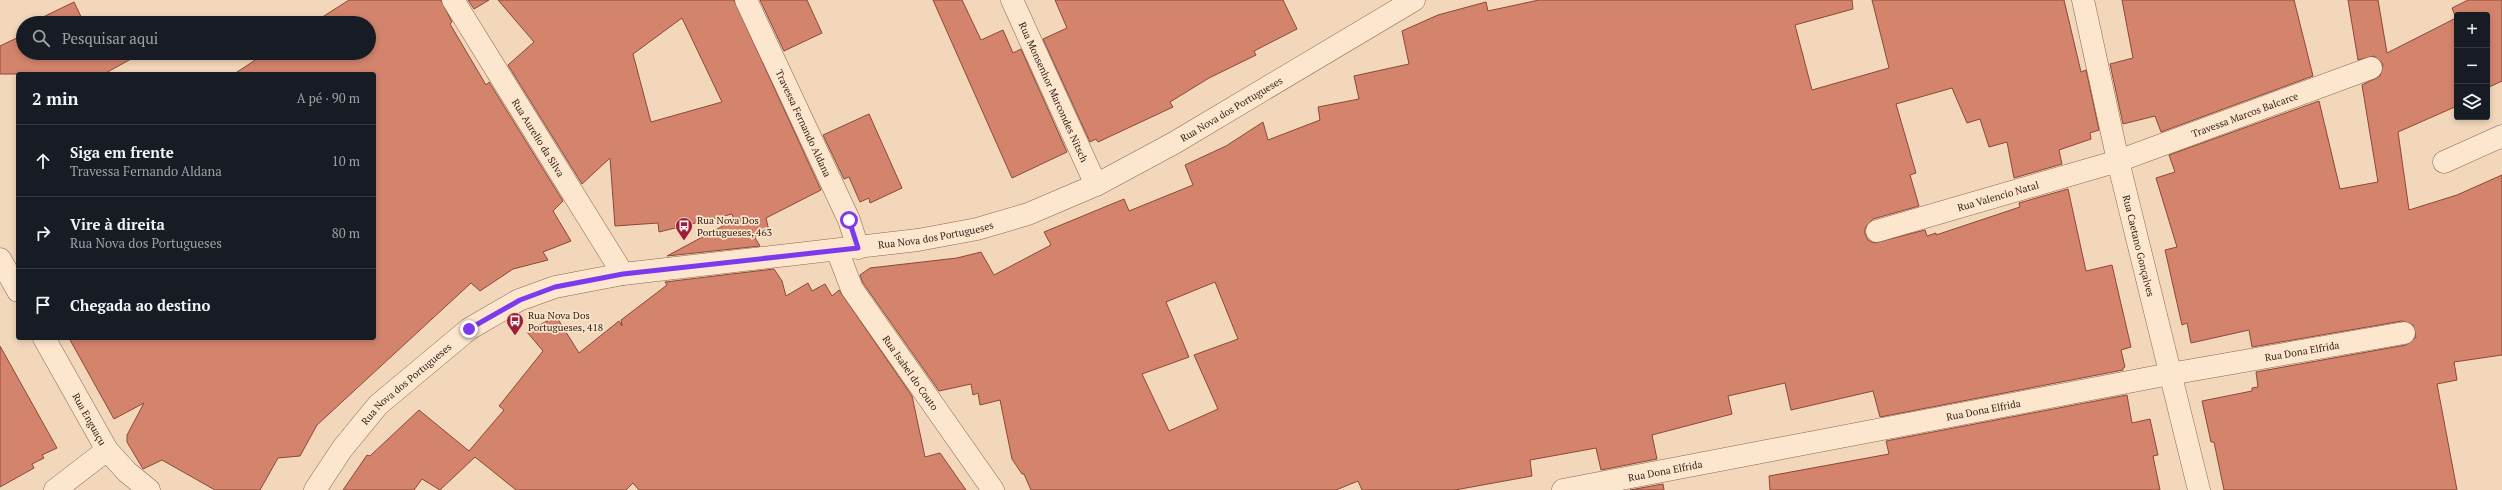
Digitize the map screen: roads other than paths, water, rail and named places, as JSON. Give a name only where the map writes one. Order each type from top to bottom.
[{"type":"street","name":"Rua Aurelio da Silva","points":[[453,0],[623,274]]},
{"type":"street","name":"Travessa Fernando Aldana","points":[[746,0],[849,220],[858,248]]},
{"type":"street","name":"Rua Monsenhor Marcondes Nitsch","points":[[1012,0],[1096,185]]},
{"type":"street","name":"Rua Nova dos Portugueses","points":[[315,490],[342,449],[378,405],[469,329],[520,300],[555,287],[623,274],[858,248],[977,229],[1028,214],[1096,185],[1174,143],[1414,0]]},
{"type":"street","name":"Rua Caetano Gonçalves","points":[[2083,0],[2118,161],[2199,490]]},
{"type":"street","name":"Travessa Marcos Balcarce","points":[[2118,161],[2371,68]]},
{"type":"street","points":[[2444,162],[2502,136]]},
{"type":"street","name":"Rua Valencio Natal","points":[[1877,231],[2118,161]]},
{"type":"street","name":"Rua Isabel do Couto","points":[[837,250],[852,289],[993,490]]},
{"type":"street","points":[[0,259],[16,287]]},
{"type":"street","name":"Rua Dona Elfrida","points":[[1563,490],[2170,374],[2404,333]]},
{"type":"street","name":"Rua Enguaçu","points":[[45,340],[107,450],[127,472],[149,490]]},
{"type":"street","points":[[55,490],[107,450]]},
{"type":"place","name":"Rua Nova Dos Portugueses, 463","points":[[684,241]]},
{"type":"place","name":"Rua Nova Dos Portugueses, 418","points":[[515,336]]}]
